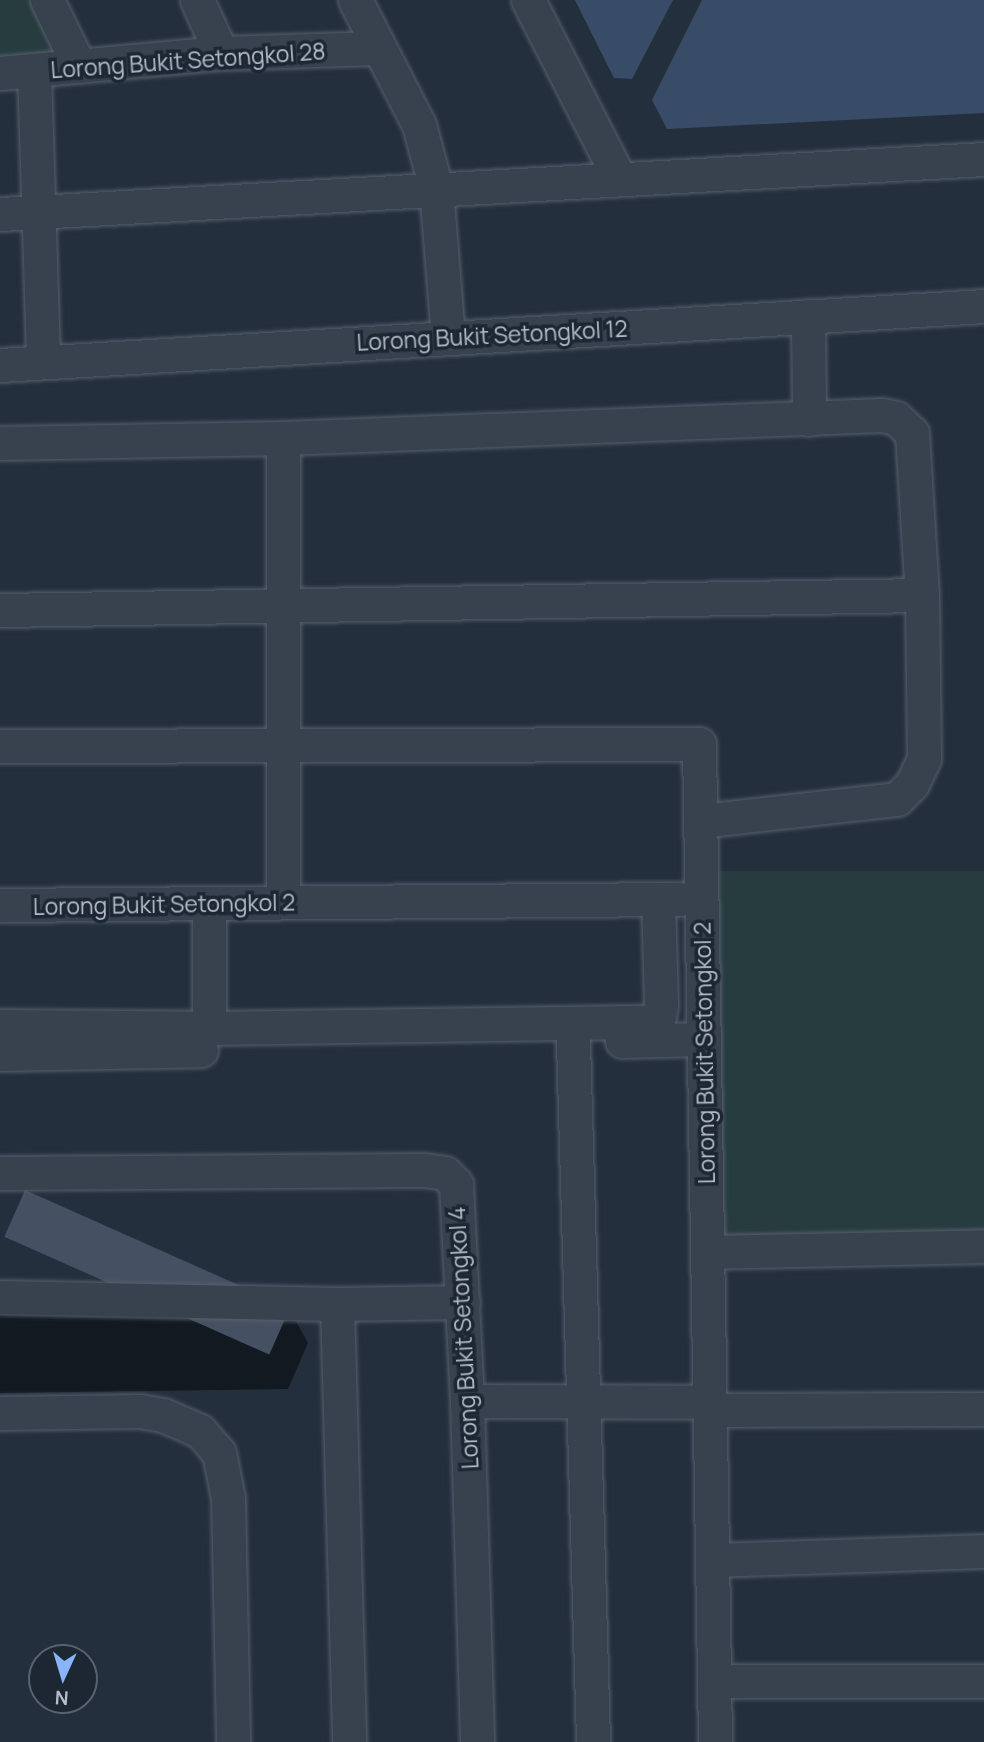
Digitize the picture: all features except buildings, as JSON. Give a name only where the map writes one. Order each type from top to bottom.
[{"type":"street","points":[[47,0],[79,66]]},
{"type":"street","points":[[197,0],[221,54]]},
{"type":"street","points":[[355,0],[377,48],[419,125],[436,188],[448,338]]},
{"type":"street","points":[[528,0],[619,178]]},
{"type":"street","name":"Lorong Bukit Setongkol 28","points":[[0,73],[221,54],[377,48]]},
{"type":"street","points":[[34,71],[43,362]]},
{"type":"street","points":[[0,214],[984,159]]},
{"type":"street","name":"Lorong Bukit Setongkol 12","points":[[0,365],[984,306]]},
{"type":"street","points":[[808,316],[809,419]]},
{"type":"street","points":[[0,443],[283,438],[882,415],[896,418],[912,433],[922,596],[924,759],[897,799],[700,821]]},
{"type":"street","points":[[283,438],[283,902]]},
{"type":"street","points":[[0,610],[922,596]]},
{"type":"street","points":[[0,746],[699,744],[702,898]]},
{"type":"street","name":"Lorong Bukit Setongkol 2","points":[[0,905],[702,898],[715,1742]]},
{"type":"street","points":[[0,1026],[209,1028],[651,1022],[659,1017],[661,1005],[658,899]]},
{"type":"street","points":[[209,903],[209,1028]]},
{"type":"street","points":[[0,1054],[704,1039]]},
{"type":"street","points":[[573,1042],[593,1742]]},
{"type":"street","name":"Lorong Bukit Setongkol 4","points":[[0,1172],[424,1170],[445,1173],[456,1184],[467,1401],[477,1742]]},
{"type":"street","points":[[708,1252],[984,1246]]},
{"type":"street","points":[[0,1297],[337,1304],[463,1302]]},
{"type":"street","points":[[337,1304],[349,1742]]},
{"type":"street","points":[[467,1401],[984,1409]]},
{"type":"street","points":[[0,1413],[140,1411],[163,1415],[200,1430],[219,1453],[229,1498],[233,1742]]},
{"type":"street","points":[[713,1560],[984,1551]]},
{"type":"street","points":[[714,1681],[984,1681]]},
{"type":"green space","points":[[0,0],[41,0],[70,64],[0,66]]},
{"type":"green space","points":[[711,871],[984,871],[984,1242],[711,1242]]},
{"type":"water","points":[[575,0],[673,0],[632,79],[614,78]]},
{"type":"water","points":[[702,0],[984,0],[984,113],[667,129],[652,100]]}]
